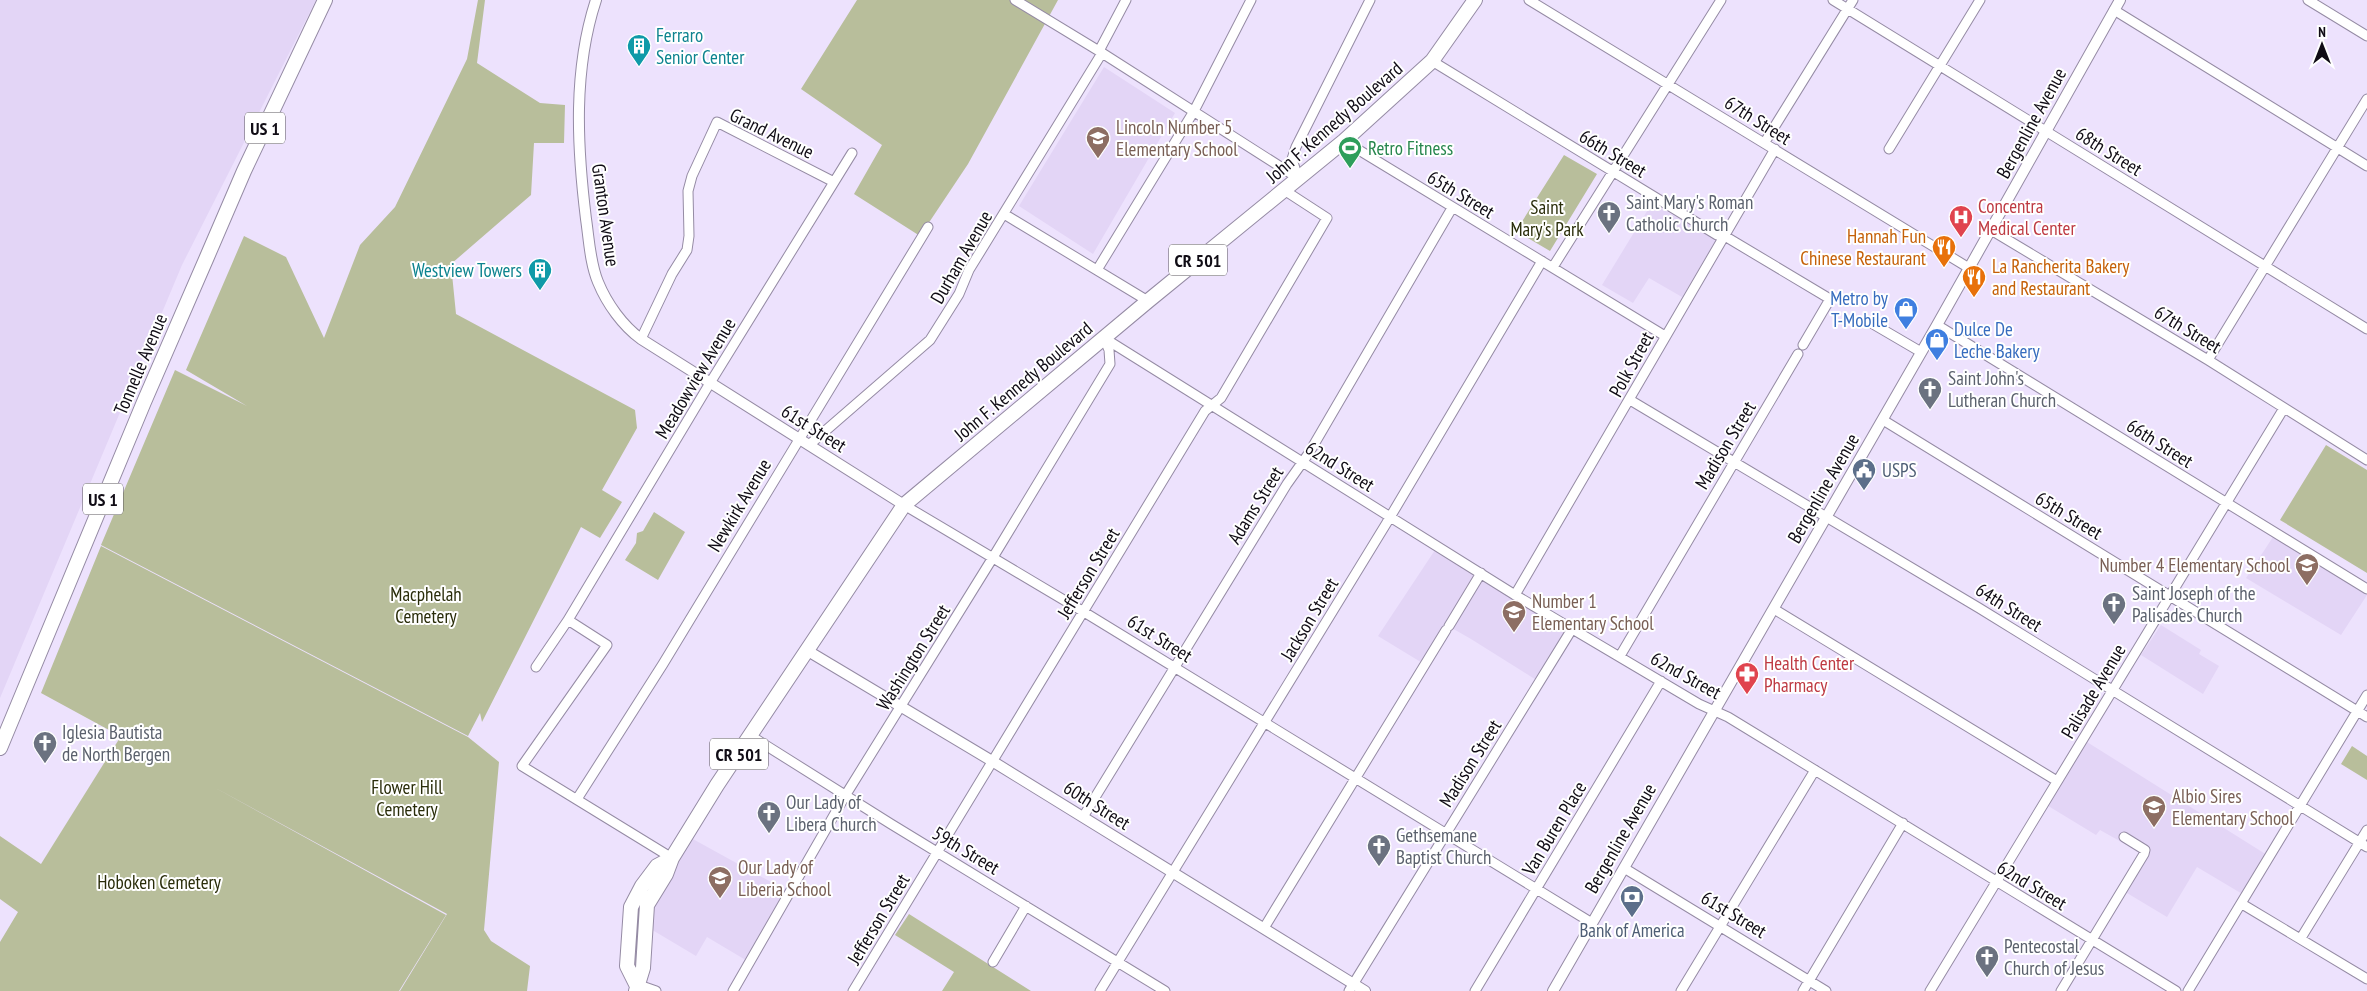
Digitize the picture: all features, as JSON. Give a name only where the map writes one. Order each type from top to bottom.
[{"type":"main road","name":"Tonnelle Avenue","points":[[0,748],[178,323],[244,171],[325,0]]},
{"type":"main road","name":"John F. Kennedy Boulevard","points":[[636,988],[643,968],[647,906],[666,874],[672,858],[904,505],[1148,301],[1344,141],[1432,61],[1474,0]]},
{"type":"street","name":"Granton Avenue","points":[[596,0],[586,41],[578,102],[581,183],[591,254],[598,282],[619,317],[641,340],[710,383]]},
{"type":"street","points":[[1015,0],[1298,178]]},
{"type":"street","name":"Durham Avenue","points":[[809,445],[930,340],[959,294],[969,270],[1100,52],[1126,0]]},
{"type":"street","points":[[1097,270],[1194,111],[1251,0]]},
{"type":"street","points":[[1298,178],[1292,159],[1296,146],[1370,0]]},
{"type":"street","name":"67th Street","points":[[1529,0],[1969,268]]},
{"type":"street","points":[[1553,267],[1614,173],[1720,0]]},
{"type":"street","name":"68th Street","points":[[1833,0],[2367,329]]},
{"type":"street","points":[[1765,142],[1853,0]]},
{"type":"street","points":[[1888,149],[1980,0]]},
{"type":"street","name":"Bergenline Avenue","points":[[1554,991],[1937,325],[2120,0]]},
{"type":"street","points":[[2308,0],[2367,36]]},
{"type":"street","points":[[2114,10],[2367,166]]},
{"type":"street","name":"66th Street","points":[[1432,61],[1717,235],[1724,235],[1830,298],[1803,345]]},
{"type":"street","points":[[2208,360],[2367,99]]},
{"type":"street","name":"Grand Avenue","points":[[641,340],[672,274],[687,250],[689,236],[688,191],[692,176],[717,122],[834,182]]},
{"type":"street","name":"65th Street","points":[[1344,141],[1666,336]]},
{"type":"street","name":"Polk Street","points":[[1515,595],[1775,149]]},
{"type":"street","name":"Meadowview Avenue","points":[[536,666],[568,620],[710,383],[852,154]]},
{"type":"street","name":"Jefferson Street","points":[[853,991],[1205,411],[1221,398],[1327,218],[1284,190]]},
{"type":"street","name":"Adams Street","points":[[1083,817],[1173,667],[1302,461],[1309,453],[1452,208]]},
{"type":"street","points":[[1004,214],[1148,301]]},
{"type":"street","name":"Newkirk Avenue","points":[[577,799],[663,664],[798,438],[928,227]]},
{"type":"street","name":"67th Street","points":[[1991,230],[2208,360],[2367,460]]},
{"type":"street","name":"Jackson Street","points":[[1100,991],[1390,517],[1542,261]]},
{"type":"street","points":[[1868,321],[1921,352]]},
{"type":"street","name":"66th Street","points":[[1937,325],[2367,589]]},
{"type":"street","name":"62nd Street","points":[[1104,338],[1515,595],[1661,681],[1728,717],[2176,991]]},
{"type":"street","name":"Washington Street","points":[[733,991],[845,796],[1110,364],[1109,350],[1104,338]]},
{"type":"street","name":"Madison Street","points":[[1620,656],[1798,354]]},
{"type":"street","name":"61st Street","points":[[710,383],[992,559],[1084,612],[1592,923]]},
{"type":"street","name":"64th Street","points":[[1630,400],[1734,461],[2363,844]]},
{"type":"street","name":"Palisade Avenue","points":[[1930,991],[2284,408]]},
{"type":"street","name":"65th Street","points":[[1882,420],[2367,717]]},
{"type":"street","points":[[1264,928],[1481,573]]},
{"type":"street","points":[[1774,610],[2057,781]]},
{"type":"street","points":[[568,620],[607,645],[522,766],[672,858]]},
{"type":"street","name":"Madison Street","points":[[1351,987],[1572,629]]},
{"type":"street","name":"60th Street","points":[[808,651],[992,761],[1264,928],[1351,987],[1365,991]]},
{"type":"street","name":"Van Buren Place","points":[[1475,991],[1661,681]]},
{"type":"street","points":[[2188,991],[2367,695]]},
{"type":"street","name":"59th Street","points":[[751,736],[845,796],[1165,991]]},
{"type":"street","points":[[1681,991],[1815,770]]},
{"type":"street","points":[[1803,991],[1903,823]]},
{"type":"street","points":[[2301,938],[2363,844],[2367,830]]},
{"type":"street","points":[[2061,991],[2145,850],[2124,837]]},
{"type":"street","name":"61st Street","points":[[1624,868],[1826,991]]},
{"type":"street","points":[[2242,904],[2367,979]]},
{"type":"street","points":[[993,962],[1026,906]]},
{"type":"street","points":[[636,988],[656,991]]},
{"type":"shaded area","points":[[0,0],[316,0],[182,265],[0,698]]},
{"type":"shaded area","name":"Lincoln Number 5 Elementary School","points":[[1104,67],[1175,113],[1093,254],[1019,206]]},
{"type":"shaded area","points":[[1652,203],[1716,240],[1682,297],[1649,278],[1633,303],[1602,285]]},
{"type":"shaded area","name":"Number 4 Elementary School","points":[[2273,537],[2367,595],[2341,635],[2246,578]]},
{"type":"shaded area","points":[[1437,547],[1479,574],[1424,664],[1378,636]]},
{"type":"shaded area","name":"Number 1 Elementary School","points":[[1481,575],[1570,628],[1538,681],[1450,627]]},
{"type":"shaded area","points":[[2161,625],[2201,650],[2199,654],[2219,666],[2203,694],[2141,655]]},
{"type":"shaded area","name":"Albio Sires Elementary School","points":[[2087,742],[2267,855],[2244,895],[2197,867],[2167,917],[2122,890],[2143,854],[2100,830],[2096,835],[2045,804]]},
{"type":"shaded area","name":"Our Lady of Liberia School","points":[[691,838],[789,892],[749,962],[707,937],[696,956],[649,928],[652,905]]},
{"type":"green space","name":"Macphelah Cemetery","points":[[478,0],[485,0],[477,63],[540,103],[565,105],[564,143],[534,143],[531,195],[451,264],[456,314],[635,410],[637,428],[602,490],[622,502],[600,538],[581,527],[482,722],[480,713],[468,736],[101,545],[175,370],[247,406],[186,370],[244,236],[286,257],[324,338],[360,245],[395,207],[467,59]]},
{"type":"green space","points":[[857,0],[1058,0],[968,164],[920,236],[854,194],[882,145],[801,89]]},
{"type":"green space","name":"Saint Mary's Park","points":[[1564,155],[1597,174],[1550,251],[1516,231]]},
{"type":"green space","points":[[2326,445],[2367,470],[2367,573],[2280,520]]},
{"type":"green space","points":[[654,512],[685,532],[658,580],[625,560],[636,543],[637,533],[643,531]]},
{"type":"green space","name":"Flower Hill Cemetery","points":[[101,546],[468,737],[499,762],[484,930],[491,941],[530,966],[527,991],[400,991],[447,914],[41,693]]},
{"type":"green space","name":"Hoboken Cemetery","points":[[121,736],[446,915],[399,991],[0,991],[0,942],[18,912],[0,899],[0,836],[41,864]]},
{"type":"green space","points":[[2352,746],[2367,756],[2367,780],[2341,764]]},
{"type":"green space","points":[[909,914],[1031,991],[942,991],[954,972],[895,935]]},
{"type":"place","name":"Ferraro Senior Center","points":[[639,67]]},
{"type":"place","name":"Lincoln Number 5 Elementary School","points":[[1098,159]]},
{"type":"place","name":"Retro Fitness","points":[[1350,169]]},
{"type":"place","name":"Saint Mary's Roman Catholic Church","points":[[1609,234]]},
{"type":"place","name":"Concentra Medical Center","points":[[1961,238]]},
{"type":"place","name":"Hannah Fun Chinese Restaurant","points":[[1944,268]]},
{"type":"place","name":"Westview Towers","points":[[540,291]]},
{"type":"place","name":"La Rancherita Bakery and Restaurant","points":[[1974,298]]},
{"type":"place","name":"Metro by T-Mobile","points":[[1906,330]]},
{"type":"place","name":"Dulce De Leche Bakery","points":[[1937,361]]},
{"type":"place","name":"Saint John's Lutheran Church","points":[[1930,410]]},
{"type":"place","name":"USPS","points":[[1864,491]]},
{"type":"place","name":"Number 4 Elementary School","points":[[2307,586]]},
{"type":"place","name":"Saint Joseph of the Palisades Church","points":[[2114,625]]},
{"type":"place","name":"Number 1 Elementary School","points":[[1514,633]]},
{"type":"place","name":"Health Center Pharmacy","points":[[1747,695]]},
{"type":"place","name":"Iglesia Bautista de North Bergen","points":[[45,764]]},
{"type":"place","name":"Albio Sires Elementary School","points":[[2154,828]]},
{"type":"place","name":"Our Lady of Libera Church","points":[[769,834]]},
{"type":"place","name":"Gethsemane Baptist Church","points":[[1379,867]]},
{"type":"place","name":"Our Lady of Liberia School","points":[[720,899]]},
{"type":"place","name":"Bank of America","points":[[1632,918]]},
{"type":"place","name":"Pentecostal Church of Jesus","points":[[1987,978]]}]
